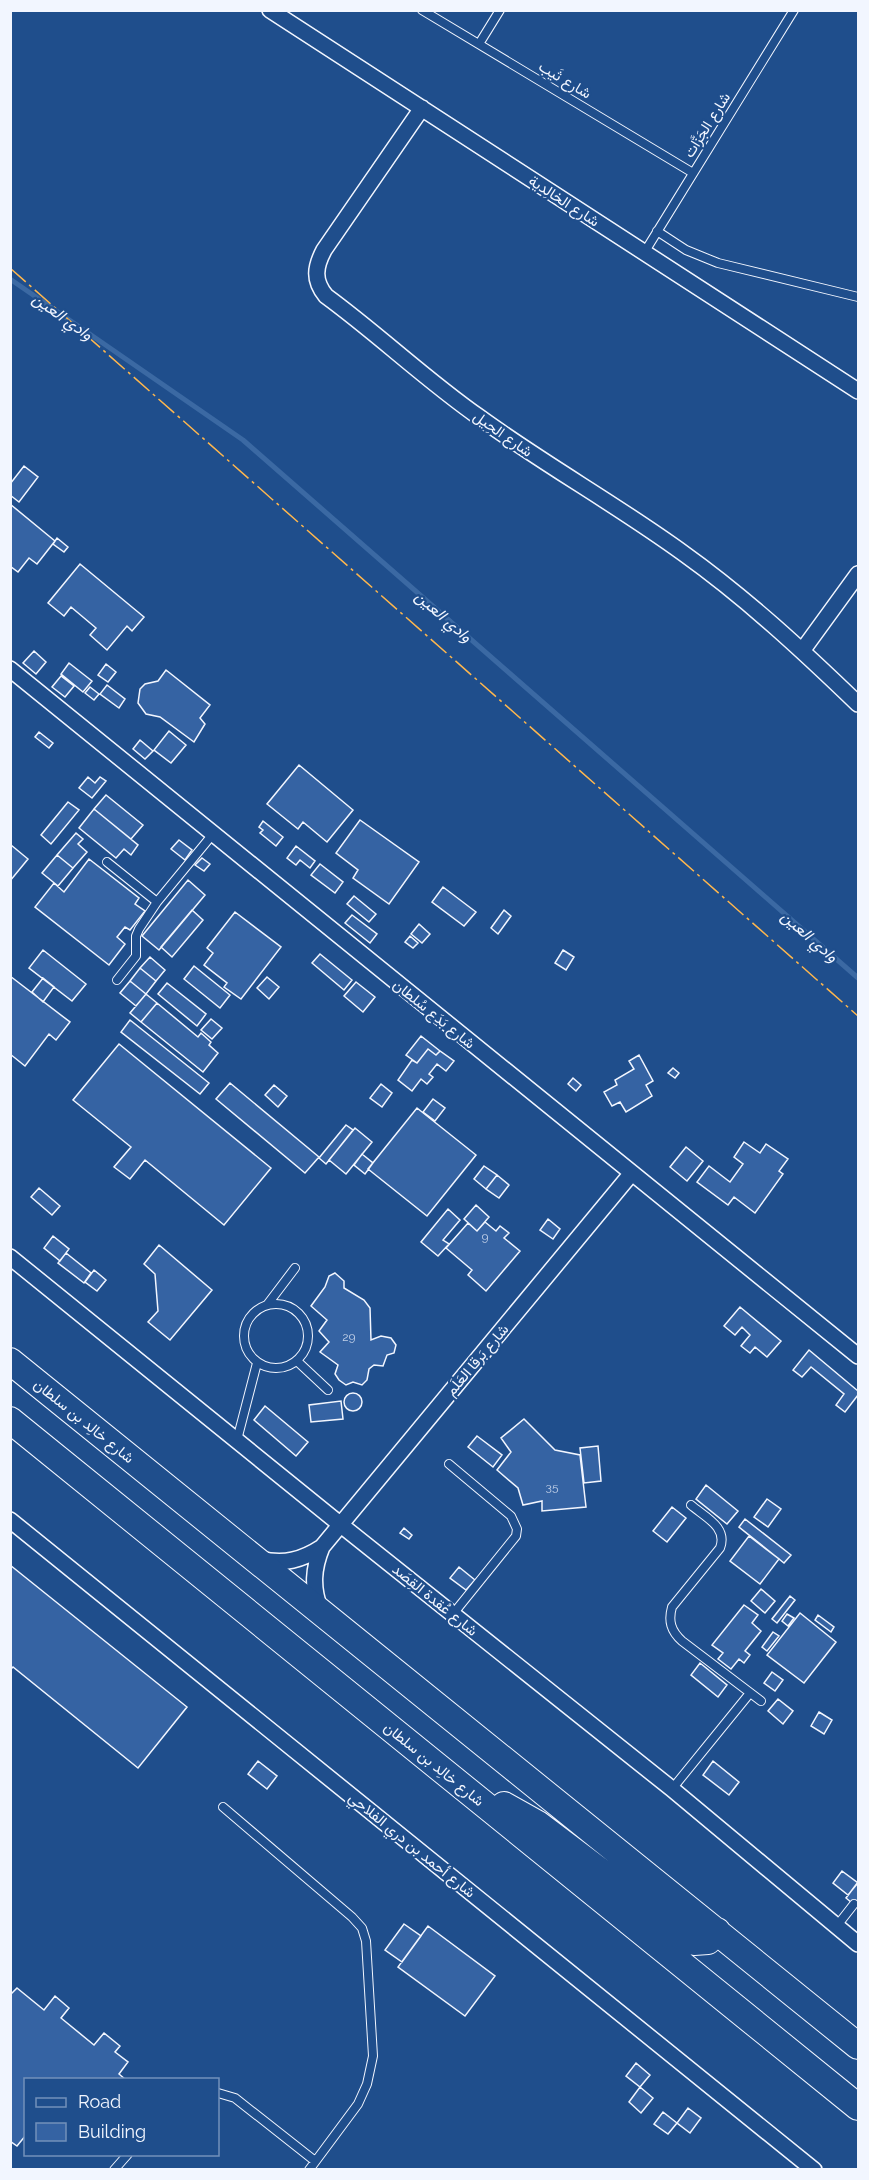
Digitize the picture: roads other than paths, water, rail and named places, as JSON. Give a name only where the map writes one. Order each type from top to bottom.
[{"type":"main road","name":"شارع خالِد بن سلطان","points":[[10,1361],[858,2046]]},
{"type":"main road","name":"شارع خالِد بن سلطان","points":[[10,1420],[858,2107]]},
{"type":"main road","points":[[478,1798],[524,1815],[694,1942],[708,1941],[717,1931]]},
{"type":"street","name":"شارع الخالِدية","points":[[270,10],[858,391]]},
{"type":"street","name":"شارع الحِيل","points":[[422,108],[324,250],[316,269],[316,279],[320,288],[326,296],[475,415],[528,452],[654,532],[709,572],[762,615],[858,704]]},
{"type":"street","points":[[802,651],[858,574]]},
{"type":"street","name":"شارع بَدَع سُلطان","points":[[10,669],[858,1356]]},
{"type":"street","name":"شارع بَرقا العَلَم","points":[[255,1558],[272,1562],[290,1562],[322,1547],[631,1174]]},
{"type":"street","name":"شارع عُقدة القِصَد","points":[[10,1257],[236,1441],[672,1789],[858,1944]]},
{"type":"street","name":"شارع أحمد بن دري الفلاحي","points":[[10,1520],[814,2169]]},
{"type":"street","name":"شارع بَرقا العَلَم","points":[[321,1611],[315,1596],[313,1579],[322,1547]]},
{"type":"lane","name":"شارع ثَيب","points":[[422,10],[693,173]]},
{"type":"lane","points":[[479,44],[500,10]]},
{"type":"lane","name":"شارع الجَزَّات","points":[[644,253],[794,10]]},
{"type":"lane","points":[[657,231],[686,250],[718,263],[858,297]]},
{"type":"lane","points":[[117,980],[136,956],[136,936],[157,902],[213,834]]},
{"type":"lane","points":[[107,862],[157,902]]},
{"type":"lane","points":[[267,1305],[295,1268]]},
{"type":"lane","points":[[282,1304],[295,1310],[305,1321],[309,1335],[306,1349],[297,1361],[284,1368],[270,1369],[256,1363],[247,1352],[243,1338],[246,1323],[255,1311],[267,1305],[282,1304]]},
{"type":"lane","points":[[297,1361],[328,1390]]},
{"type":"lane","points":[[236,1441],[256,1363]]},
{"type":"lane","points":[[449,1464],[511,1516],[517,1528],[516,1536],[453,1614]]},
{"type":"lane","points":[[691,1505],[718,1527],[723,1541],[720,1548],[672,1607],[669,1616],[670,1626],[682,1641],[761,1701]]},
{"type":"lane","points":[[672,1789],[750,1693]]},
{"type":"lane","points":[[223,1807],[352,1917],[362,1928],[366,1941],[373,2056],[371,2071],[358,2104],[309,2169]]},
{"type":"lane","points":[[836,1926],[854,1904]]},
{"type":"lane","points":[[219,2093],[235,2098],[315,2161]]},
{"type":"lane","points":[[114,2169],[126,2156]]},
{"type":"waterway","name":"وادي العين","points":[[10,279],[243,440],[858,978]]}]
